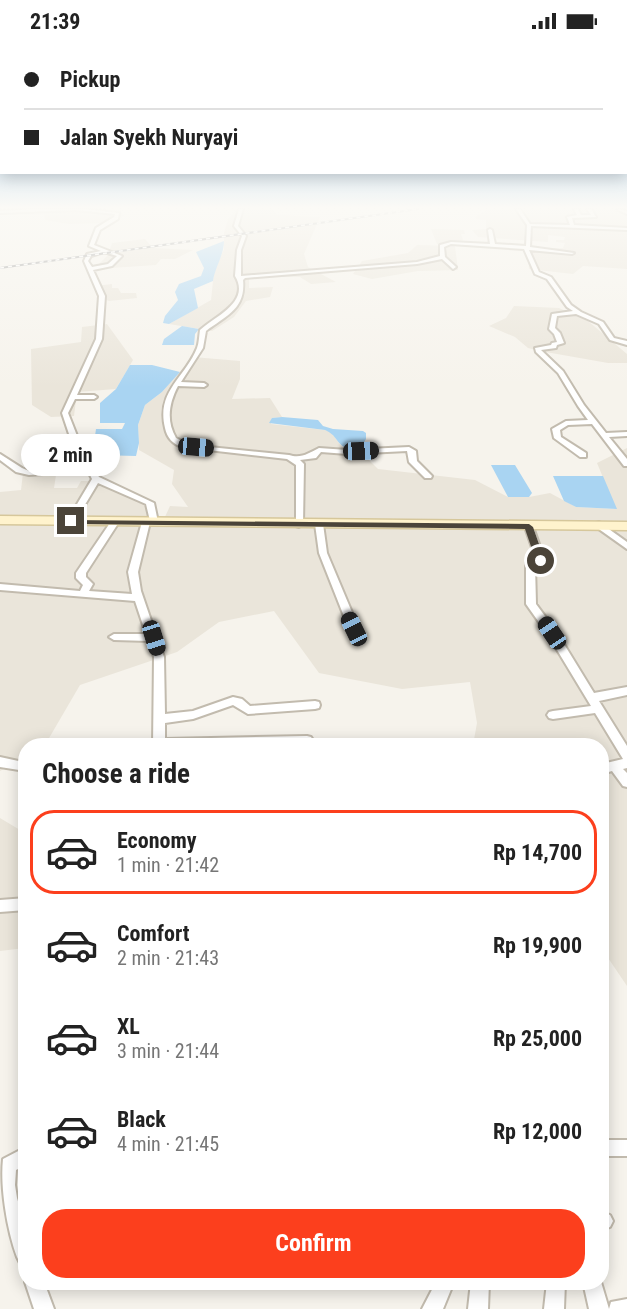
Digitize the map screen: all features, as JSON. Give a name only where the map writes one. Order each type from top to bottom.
[{"type":"main road","points":[[0,520],[529,527],[627,526]]},
{"type":"street","points":[[94,268],[90,269],[102,296],[99,339],[65,413],[77,446],[96,479],[150,502],[150,522],[134,569],[135,587],[154,638],[160,662],[159,738]]},
{"type":"street","points":[[238,268],[242,289],[237,305],[203,330],[200,349],[167,400],[164,414],[171,438],[189,447],[295,459],[313,456],[319,450],[347,452],[409,449],[412,451],[413,462],[428,476]]},
{"type":"street","points":[[240,278],[270,273],[339,268]]},
{"type":"street","points":[[535,268],[537,273],[549,278],[569,306],[578,313],[599,321],[612,335],[612,339],[627,344]]},
{"type":"street","points":[[578,313],[555,314],[552,329],[557,333],[561,343],[537,349],[561,372],[581,406],[627,464]]},
{"type":"street","points":[[177,384],[204,386]]},
{"type":"street","points":[[72,397],[94,397]]},
{"type":"street","points":[[583,455],[558,438],[556,429],[565,423],[594,422]]},
{"type":"street","points":[[606,435],[627,434]]},
{"type":"street","points":[[0,456],[19,470],[29,473],[90,469]]},
{"type":"street","points":[[295,459],[300,464],[299,524]]},
{"type":"street","points":[[71,521],[96,479]]},
{"type":"street","points":[[83,594],[88,581],[81,578],[81,573],[115,522]]},
{"type":"street","points":[[319,524],[323,553],[354,629]]},
{"type":"street","points":[[599,525],[627,546]]},
{"type":"street","points":[[529,527],[541,561],[530,563],[531,604],[552,633],[627,756]]},
{"type":"street","points":[[0,587],[139,598]]},
{"type":"street","points":[[114,637],[154,638]]},
{"type":"street","points":[[591,698],[627,691]]},
{"type":"street","points":[[160,719],[193,715],[232,701],[238,702],[248,710],[315,705]]},
{"type":"street","points":[[552,716],[597,709]]},
{"type":"street","points":[[0,762],[18,765]]},
{"type":"street","points":[[609,767],[627,763]]},
{"type":"street","points":[[609,768],[627,782]]},
{"type":"street","points":[[0,906],[18,905]]},
{"type":"street","points":[[609,1148],[627,1148]]},
{"type":"street","points":[[18,1160],[9,1165],[5,1175],[6,1201],[18,1235]]},
{"type":"street","points":[[37,1290],[44,1309]]},
{"type":"street","points":[[432,1309],[443,1290]]},
{"type":"street","points":[[478,1309],[479,1290]]},
{"type":"street","points":[[554,1309],[555,1290]]},
{"type":"street","points":[[594,1290],[600,1309]]},
{"type":"street","points":[[618,1309],[627,1308]]},
{"type":"shaded area","points":[[216,268],[310,268],[336,282],[311,284],[300,277],[249,277],[249,288],[273,287],[270,297],[246,301],[234,317],[212,331],[169,324],[211,300]]},
{"type":"shaded area","points":[[357,268],[458,268],[458,270],[418,271],[372,279],[353,274]]},
{"type":"shaded area","points":[[529,268],[580,268],[573,274]]},
{"type":"shaded area","points":[[112,284],[112,288],[118,288],[121,293],[136,293],[137,298],[109,301],[99,297],[95,286]]},
{"type":"shaded area","points":[[514,306],[559,308],[588,321],[627,354],[627,363],[608,363],[528,348],[515,337],[489,326],[506,318]]},
{"type":"shaded area","points":[[107,324],[133,360],[116,389],[77,392],[74,416],[51,417],[32,405],[31,349],[81,342],[82,327]]},
{"type":"shaded area","points":[[193,357],[240,361],[240,379],[232,399],[270,398],[282,417],[272,418],[271,424],[331,432],[342,447],[357,448],[378,469],[475,480],[508,497],[529,497],[550,493],[576,507],[616,509],[597,463],[627,448],[627,986],[609,959],[609,738],[474,738],[477,723],[470,682],[402,689],[319,673],[274,611],[219,622],[177,652],[80,685],[49,738],[18,738],[18,762],[0,771],[0,492],[21,490],[23,473],[56,475],[54,488],[77,488],[81,481],[106,481],[147,499],[153,504],[156,519],[164,519],[170,506],[188,507],[172,484],[174,470],[139,450],[138,425],[145,405],[162,392]]},
{"type":"shaded area","points":[[0,818],[18,829],[18,949],[0,951]]},
{"type":"water","points":[[204,268],[217,268],[213,281],[194,289],[198,308],[169,324],[163,323],[165,316],[178,300],[175,292],[179,284],[201,276]]},
{"type":"water","points":[[182,326],[199,329],[195,334],[194,345],[162,345],[164,339]]},
{"type":"water","points":[[130,365],[152,365],[180,372],[162,392],[145,405],[138,425],[139,443],[136,456],[94,454],[94,440],[99,440],[99,435],[95,436],[96,429],[122,429],[125,423],[100,423],[100,403],[116,389]]},
{"type":"water","points":[[272,418],[318,420],[323,426],[333,429],[363,431],[366,433],[366,439],[361,447],[347,448],[325,430],[269,423]]},
{"type":"water","points":[[491,465],[515,465],[532,493],[529,497],[508,497]]},
{"type":"water","points":[[553,476],[603,476],[617,509],[576,507],[564,501]]},
{"type":"route","points":[[71,521],[529,527],[541,561]]}]
